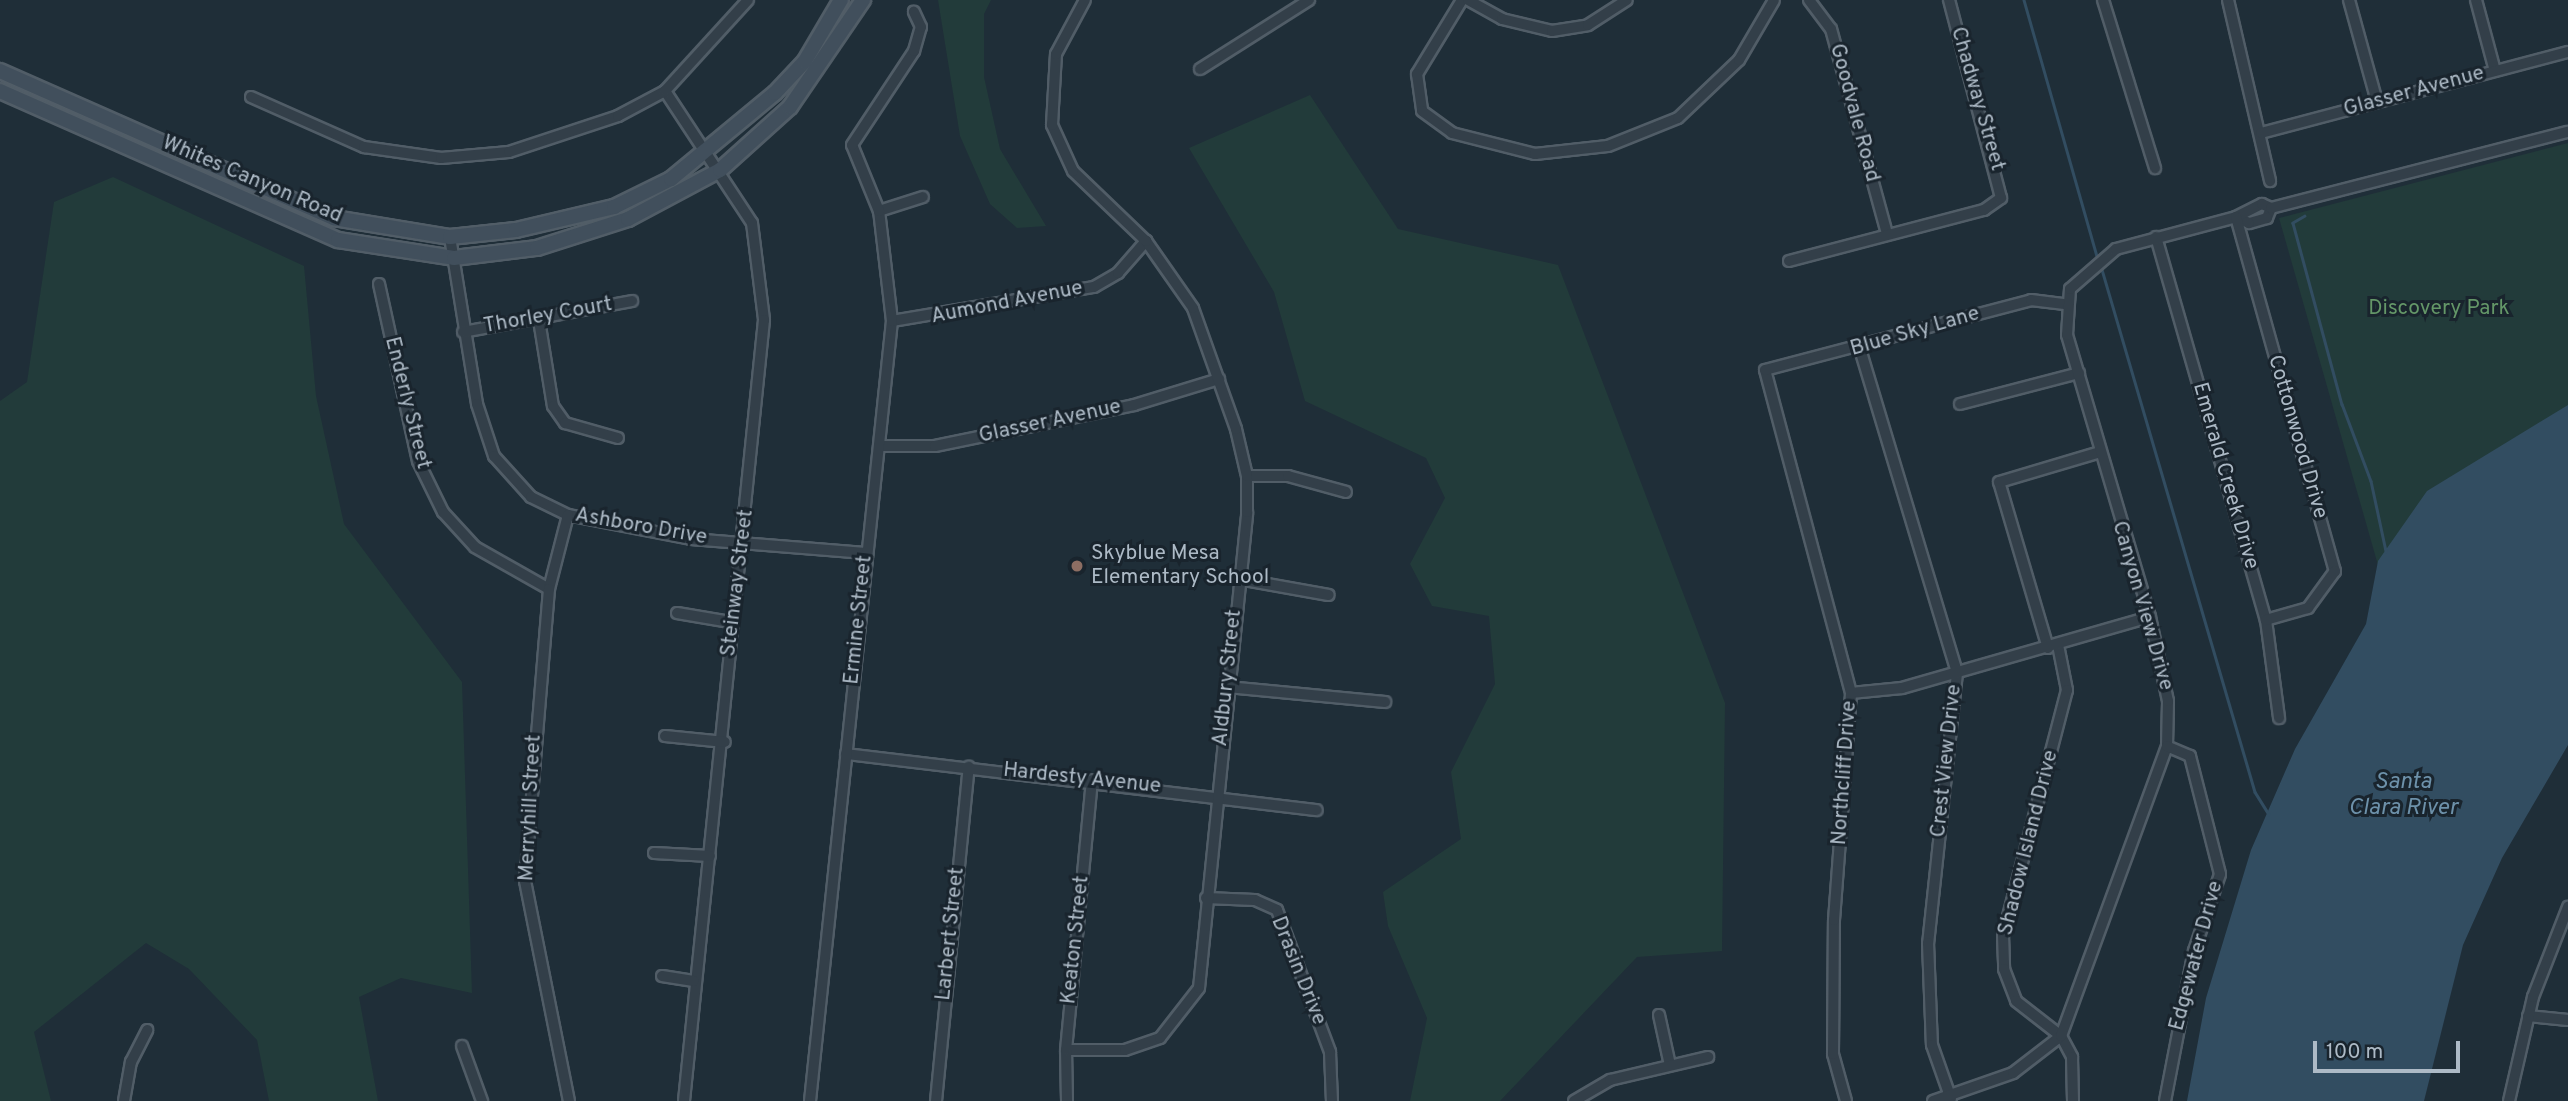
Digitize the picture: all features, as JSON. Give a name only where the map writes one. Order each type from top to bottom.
[{"type":"main road","name":"Whites Canyon Road","points":[[0,71],[334,218],[450,237],[516,230],[614,207],[671,179],[707,151],[805,61],[841,0]]},
{"type":"main road","name":"Whites Canyon Road","points":[[0,91],[338,240],[454,258],[537,248],[628,219],[720,170],[790,107],[863,0]]},
{"type":"street","points":[[251,97],[364,147],[441,158],[509,152],[618,116],[665,91],[748,0]]},
{"type":"street","name":"Aldbury Street","points":[[1066,1050],[1125,1050],[1160,1038],[1187,1011],[1199,988],[1247,477],[1219,379],[1193,307],[1146,241],[1090,190],[1059,147],[1051,81],[1073,20],[1085,0]]},
{"type":"street","points":[[1200,69],[1309,0]]},
{"type":"street","points":[[1462,0],[1417,74],[1422,111],[1452,133],[1535,154],[1608,145],[1678,118],[1739,60],[1774,0]]},
{"type":"street","points":[[1468,0],[1502,19],[1552,32],[1588,24],[1627,0]]},
{"type":"street","name":"Goodvale Road","points":[[1809,0],[1831,29],[1887,234]]},
{"type":"street","name":"Chadway Street","points":[[1887,234],[1984,210],[2001,198],[1949,0]]},
{"type":"street","points":[[2103,0],[2155,168]]},
{"type":"street","points":[[2228,0],[2270,181]]},
{"type":"street","points":[[2349,0],[2377,102]]},
{"type":"street","points":[[2476,0],[2495,71]]},
{"type":"street","name":"Ermine Street","points":[[810,1101],[865,553],[892,321],[879,211],[852,145],[914,51],[921,27],[915,12]]},
{"type":"street","name":"Glasser Avenue","points":[[2261,133],[2568,52]]},
{"type":"street","name":"Steinway Street","points":[[665,91],[720,170],[752,223],[761,259],[761,370],[730,622],[725,742],[694,981],[684,1101]]},
{"type":"street","points":[[2065,304],[2089,266],[2105,254],[2157,237],[2236,217],[2262,204],[2271,208],[2568,132]]},
{"type":"street","points":[[879,211],[923,197]]},
{"type":"street","name":"Cottonwood Drive","points":[[2236,217],[2335,571],[2308,608],[2266,620]]},
{"type":"street","points":[[1789,261],[1887,234]]},
{"type":"street","name":"Ashboro Drive","points":[[450,237],[464,332],[494,456],[531,497],[568,515],[691,539],[865,553]]},
{"type":"street","name":"Emerald Creek Drive","points":[[2157,237],[2266,620],[2279,718]]},
{"type":"street","name":"Aumond Avenue","points":[[892,321],[1094,287],[1118,273],[1146,241]]},
{"type":"street","name":"Enderly Street","points":[[379,284],[418,461],[443,512],[475,547],[549,589]]},
{"type":"street","name":"Blue Sky Lane","points":[[1765,370],[1860,348],[2031,300],[2065,304]]},
{"type":"street","name":"Thorley Court","points":[[464,332],[632,301]]},
{"type":"street","name":"Canyon View Drive","points":[[2061,1036],[2167,746],[2168,701],[2150,617],[2097,453],[2065,304]]},
{"type":"street","points":[[540,320],[553,406],[565,424],[618,438]]},
{"type":"street","name":"Crest View Drive","points":[[1860,348],[1957,673],[1928,943],[1932,1045],[1950,1098]]},
{"type":"street","name":"Northcliff Drive","points":[[1765,370],[1852,693],[1834,920],[1833,1054],[1846,1101]]},
{"type":"street","points":[[1960,404],[2079,373]]},
{"type":"street","name":"Glasser Avenue","points":[[879,446],[935,446],[1134,405],[1219,379]]},
{"type":"street","points":[[2048,649],[1999,482],[2097,453]]},
{"type":"street","points":[[1247,477],[1288,476],[1346,492]]},
{"type":"street","name":"Merryhill Street","points":[[568,515],[549,589],[525,881],[569,1101]]},
{"type":"street","points":[[1239,579],[1329,595]]},
{"type":"street","points":[[677,612],[730,622]]},
{"type":"street","points":[[1852,693],[1957,673],[2048,649],[2150,617]]},
{"type":"street","name":"Shadow Island Drive","points":[[2059,645],[2067,690],[2003,935],[2004,969],[2016,1001],[2061,1036]]},
{"type":"street","points":[[1227,687],[1385,702]]},
{"type":"street","points":[[666,736],[725,742]]},
{"type":"street","name":"Edgewater Drive","points":[[2165,1101],[2194,951],[2220,874],[2190,756],[2167,746]]},
{"type":"street","name":"Hardesty Avenue","points":[[846,754],[1216,794],[1317,810]]},
{"type":"street","name":"Larbert Street","points":[[936,1101],[969,767]]},
{"type":"street","name":"Keaton Street","points":[[1067,1101],[1066,1050],[1092,780]]},
{"type":"street","points":[[654,853],[710,856]]},
{"type":"street","name":"Drasin Drive","points":[[1206,898],[1255,900],[1277,910],[1329,1052],[1332,1101]]},
{"type":"street","points":[[2509,1101],[2528,1016],[2568,907]]},
{"type":"street","points":[[662,976],[694,981]]},
{"type":"street","points":[[1659,1015],[1670,1065]]},
{"type":"street","points":[[2528,1016],[2568,1020]]},
{"type":"street","points":[[124,1101],[131,1062],[147,1030]]},
{"type":"street","points":[[1933,1101],[1950,1098],[2013,1073],[2061,1036],[2072,1058],[2073,1101]]},
{"type":"street","points":[[463,1046],[482,1101]]},
{"type":"street","points":[[1574,1101],[1610,1080],[1708,1057]]},
{"type":"green space","points":[[938,0],[991,0],[984,14],[984,77],[1000,149],[1046,226],[1017,228],[990,204],[960,136]]},
{"type":"green space","points":[[1310,95],[1398,229],[1558,265],[1725,703],[1722,951],[1637,957],[1500,1101],[1410,1101],[1427,1018],[1388,926],[1383,892],[1461,839],[1451,772],[1495,684],[1489,616],[1432,606],[1410,564],[1445,498],[1426,458],[1305,401],[1274,292],[1189,148]]},
{"type":"green space","name":"Discovery Park","points":[[2568,143],[2568,727],[2435,765],[2279,218]]},
{"type":"green space","points":[[113,177],[304,266],[316,396],[344,524],[462,682],[472,993],[401,978],[359,997],[378,1101],[269,1101],[257,1040],[189,969],[146,943],[34,1032],[51,1101],[0,1101],[0,401],[27,382],[54,202]]},
{"type":"water","name":"Santa Clara River","points":[[2568,405],[2568,745],[2502,858],[2463,945],[2424,1101],[2187,1101],[2206,998],[2251,850],[2295,749],[2366,624],[2378,561],[2427,491]]},
{"type":"waterway","points":[[2024,0],[2098,260]]},
{"type":"waterway","points":[[2305,216],[2293,223],[2342,404],[2371,481],[2386,551]]},
{"type":"waterway","points":[[2101,266],[2255,792],[2269,814]]},
{"type":"place","name":"Skyblue Mesa Elementary School","points":[[1077,566]]}]
